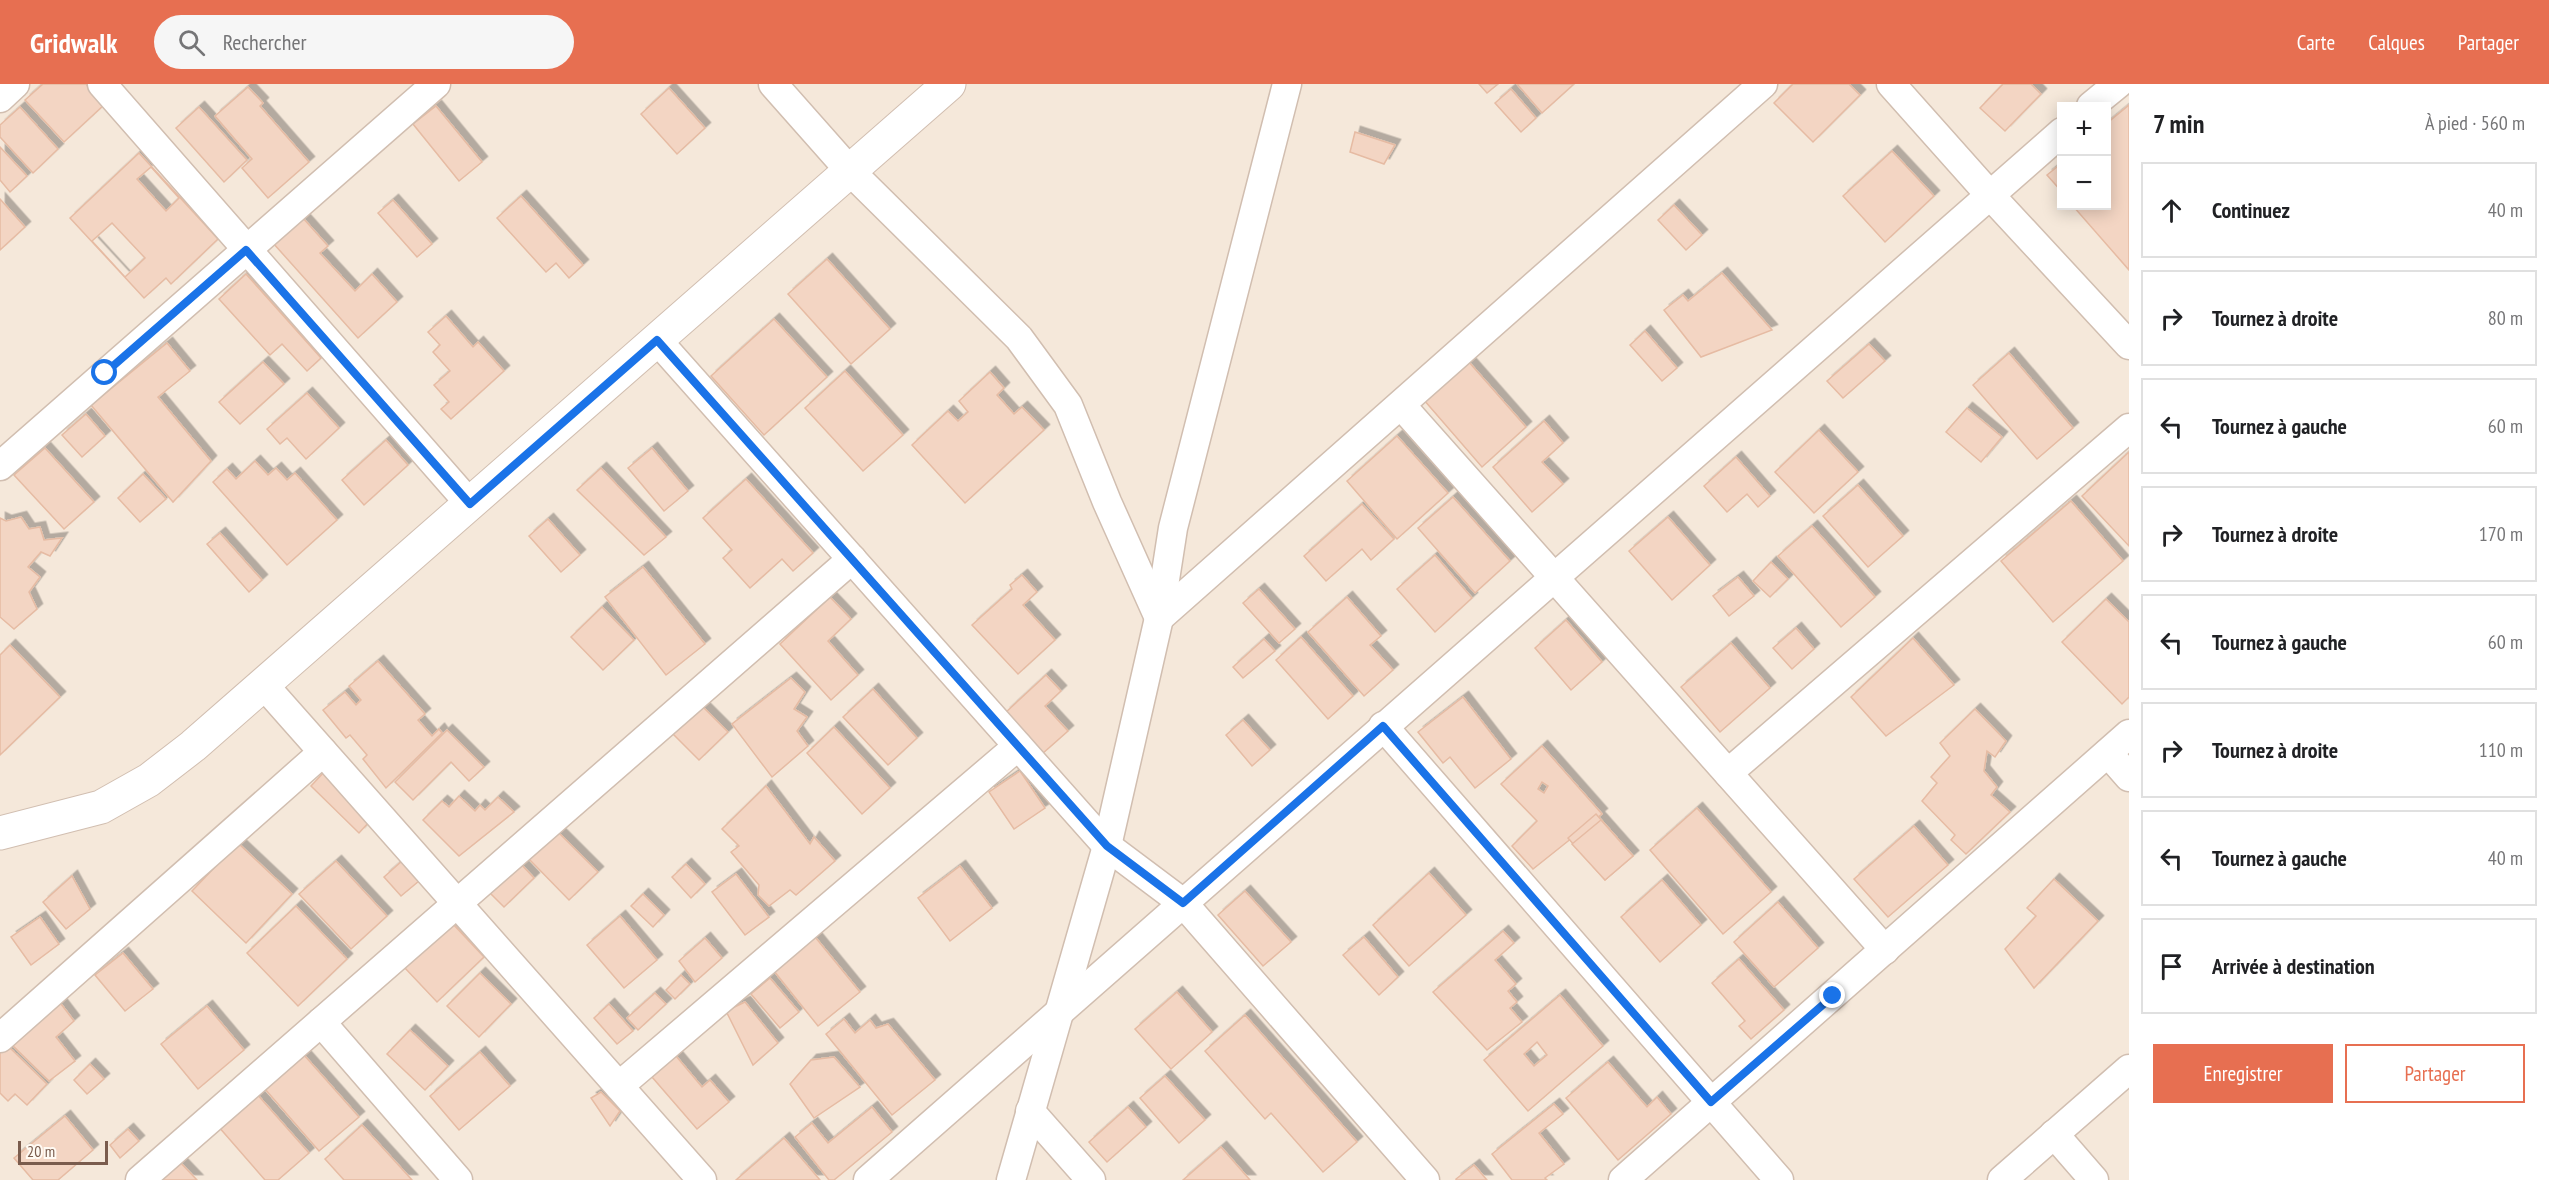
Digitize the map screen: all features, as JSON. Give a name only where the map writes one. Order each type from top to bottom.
[{"type":"street","points":[[0,98],[15,84]]},
{"type":"street","points":[[102,84],[470,504]]},
{"type":"street","points":[[0,466],[436,84]]},
{"type":"street","points":[[773,84],[850,171],[1020,338],[1068,405],[1107,502],[1159,618]]},
{"type":"street","points":[[0,833],[101,807],[149,780],[184,753],[949,84]]},
{"type":"street","points":[[1011,1180],[1107,846],[1159,618],[1173,528],[1287,84]]},
{"type":"street","points":[[1159,618],[1763,84]]},
{"type":"street","points":[[1892,84],[1989,194],[2129,345]]},
{"type":"street","points":[[2096,102],[2118,84]]},
{"type":"street","points":[[868,1180],[2057,135]]},
{"type":"street","points":[[657,340],[1107,846],[1183,903],[1425,1180]]},
{"type":"street","points":[[1401,405],[1885,950]]},
{"type":"street","points":[[1728,773],[2129,428]]},
{"type":"street","points":[[140,1180],[852,559]]},
{"type":"street","points":[[263,684],[702,1180]]},
{"type":"street","points":[[1383,726],[1779,1180]]},
{"type":"street","points":[[1623,1180],[2129,734]]},
{"type":"street","points":[[620,1086],[1018,746]]},
{"type":"street","points":[[0,1038],[323,752]]},
{"type":"street","points":[[2108,753],[2129,777]]},
{"type":"street","points":[[321,1022],[458,1180]]},
{"type":"street","points":[[2002,1180],[2129,1069]]},
{"type":"street","points":[[1030,1111],[1091,1180]]},
{"type":"street","points":[[2054,1134],[2094,1180]]},
{"type":"shaded area","points":[[0,84],[2129,84],[2129,1180],[0,1180]]},
{"type":"building","points":[[43,84],[86,84],[105,104],[64,142],[25,100]]},
{"type":"building","points":[[1479,84],[1498,84],[1487,93]]},
{"type":"building","points":[[1517,84],[1574,84],[1542,113]]},
{"type":"building","points":[[1793,84],[1849,84],[1860,95],[1813,142],[1774,103]]},
{"type":"building","points":[[2003,84],[2031,84],[2041,94],[2005,131],[1980,108]]},
{"type":"building","points":[[248,87],[263,103],[260,106],[309,162],[268,198],[242,168],[252,159],[215,116]]},
{"type":"building","points":[[669,88],[705,128],[677,154],[641,114]]},
{"type":"building","points":[[1511,89],[1536,118],[1521,132],[1495,103]]},
{"type":"building","points":[[2129,105],[2129,270],[2076,210],[2111,210],[2111,120]]},
{"type":"building","points":[[436,106],[482,162],[459,181],[413,124]]},
{"type":"building","points":[[20,107],[58,149],[33,173],[0,137],[0,125]]},
{"type":"building","points":[[199,107],[247,160],[224,182],[176,128]]},
{"type":"building","points":[[1355,132],[1395,145],[1384,164],[1350,152]]},
{"type":"building","points":[[0,147],[27,176],[10,192],[0,180]]},
{"type":"building","points":[[1892,151],[1934,196],[1885,242],[1843,196]]},
{"type":"building","points":[[139,153],[218,239],[171,284],[166,278],[144,298],[70,218]],"holes":[[[151,167],[179,198],[166,211],[137,179]],[[112,223],[145,258],[125,277],[92,241]]]},
{"type":"building","points":[[2057,167],[2057,186],[2047,175]]},
{"type":"building","points":[[521,196],[583,265],[569,278],[556,263],[546,272],[497,218]]},
{"type":"building","points":[[0,199],[25,227],[0,250]]},
{"type":"building","points":[[393,200],[432,244],[417,257],[378,213]]},
{"type":"building","points":[[1674,205],[1702,235],[1686,250],[1658,220]]},
{"type":"building","points":[[302,217],[328,246],[320,253],[355,291],[372,274],[397,302],[358,338],[273,243]]},
{"type":"building","points":[[827,259],[890,329],[851,364],[788,294]]},
{"type":"building","points":[[1722,273],[1772,330],[1701,357],[1664,310],[1683,295],[1688,301]]},
{"type":"building","points":[[246,274],[321,358],[307,371],[282,344],[270,355],[219,299]]},
{"type":"building","points":[[446,316],[473,347],[478,342],[504,371],[451,419],[441,409],[449,402],[434,385],[450,371],[433,352],[440,345],[428,332]]},
{"type":"building","points":[[774,319],[827,377],[764,435],[711,376]]},
{"type":"building","points":[[1645,331],[1677,368],[1662,381],[1630,345]]},
{"type":"building","points":[[167,343],[190,371],[158,397],[211,461],[173,502],[91,405]]},
{"type":"building","points":[[1869,344],[1885,361],[1843,398],[1827,381]]},
{"type":"building","points":[[2009,353],[2073,428],[2037,459],[1973,385]]},
{"type":"building","points":[[1468,361],[1526,427],[1482,467],[1424,400]]},
{"type":"building","points":[[263,362],[284,384],[240,424],[219,402]]},
{"type":"building","points":[[845,371],[903,435],[863,471],[805,408]]},
{"type":"building","points":[[990,372],[1004,388],[997,395],[1014,414],[1022,407],[1044,430],[965,503],[912,445],[948,411],[958,421],[968,412],[959,401]]},
{"type":"building","points":[[307,393],[339,428],[306,459],[287,438],[280,444],[267,429]]},
{"type":"building","points":[[1967,408],[2002,437],[1981,462],[1946,432]]},
{"type":"building","points":[[86,414],[105,436],[82,457],[62,435]]},
{"type":"building","points":[[1544,421],[1563,443],[1542,462],[1563,484],[1532,512],[1493,467]]},
{"type":"building","points":[[1819,430],[1858,472],[1814,513],[1775,472]]},
{"type":"building","points":[[1397,436],[1448,493],[1397,539],[1347,481]]},
{"type":"building","points":[[386,440],[408,465],[364,505],[342,480]]},
{"type":"building","points":[[45,448],[94,502],[64,529],[14,475]]},
{"type":"building","points":[[652,448],[688,491],[664,511],[628,468]]},
{"type":"building","points":[[2129,452],[2129,546],[2082,496]]},
{"type":"building","points":[[1736,457],[1770,496],[1758,507],[1747,494],[1727,512],[1704,486]]},
{"type":"building","points":[[255,461],[268,475],[276,468],[287,480],[295,473],[337,520],[287,565],[213,482],[227,469],[236,479]]},
{"type":"building","points":[[601,468],[666,537],[644,555],[577,490]]},
{"type":"building","points":[[143,474],[166,499],[140,522],[118,498]]},
{"type":"building","points":[[746,479],[813,553],[793,571],[782,559],[750,588],[723,558],[732,550],[703,518]]},
{"type":"building","points":[[1858,485],[1903,536],[1868,567],[1823,516]]},
{"type":"building","points":[[1453,497],[1510,561],[1475,593],[1418,528]]},
{"type":"building","points":[[2071,501],[2123,561],[2053,622],[2001,561]]},
{"type":"building","points":[[1362,504],[1394,539],[1371,560],[1362,549],[1326,581],[1304,556]]},
{"type":"building","points":[[21,517],[29,529],[40,527],[44,540],[62,538],[50,556],[41,552],[28,567],[40,577],[29,592],[37,609],[14,629],[0,617],[0,518],[6,521]]},
{"type":"building","points":[[1668,517],[1710,565],[1672,600],[1629,551]]},
{"type":"building","points":[[548,519],[580,555],[561,572],[529,536]]},
{"type":"building","points":[[1812,526],[1875,597],[1841,627],[1778,556]]},
{"type":"building","points":[[220,533],[262,580],[249,592],[207,544]]},
{"type":"building","points":[[1435,555],[1472,598],[1435,632],[1397,589]]},
{"type":"building","points":[[1771,562],[1788,579],[1770,597],[1753,581]]},
{"type":"building","points":[[643,567],[705,644],[666,675],[605,597]]},
{"type":"building","points":[[1022,575],[1037,592],[1023,605],[1055,640],[1018,674],[972,625],[1012,589],[1010,585]]},
{"type":"building","points":[[1738,577],[1754,596],[1729,616],[1713,596]]},
{"type":"building","points":[[1259,589],[1295,629],[1279,643],[1243,603]]},
{"type":"building","points":[[830,597],[851,619],[828,641],[858,675],[831,700],[780,644]]},
{"type":"building","points":[[1347,597],[1381,636],[1370,645],[1393,670],[1364,696],[1308,632]]},
{"type":"building","points":[[2106,599],[2129,622],[2129,697],[2122,704],[2062,642]]},
{"type":"building","points":[[602,607],[634,640],[603,670],[571,637]]},
{"type":"building","points":[[1566,620],[1602,662],[1571,690],[1535,648]]},
{"type":"building","points":[[1796,628],[1814,649],[1792,669],[1773,648]]},
{"type":"building","points":[[1301,637],[1353,696],[1328,719],[1276,660]]},
{"type":"building","points":[[1913,638],[1954,685],[1886,736],[1851,697]]},
{"type":"building","points":[[1264,639],[1275,651],[1243,678],[1233,667]]},
{"type":"building","points":[[1731,643],[1770,688],[1720,732],[1681,687]]},
{"type":"building","points":[[10,645],[60,697],[0,755],[0,655]]},
{"type":"building","points":[[378,661],[425,714],[418,720],[432,736],[439,729],[442,733],[386,788],[363,759],[367,755],[350,735],[346,738],[323,710],[345,692],[356,705],[361,700],[349,686]]},
{"type":"building","points":[[1046,675],[1061,691],[1045,706],[1068,731],[1042,754],[1005,713]]},
{"type":"building","points":[[791,678],[805,692],[794,709],[807,717],[797,731],[808,746],[772,777],[732,724]]},
{"type":"building","points":[[873,689],[917,738],[888,765],[843,717]]},
{"type":"building","points":[[1463,697],[1511,759],[1475,788],[1450,757],[1443,763],[1418,732]]},
{"type":"building","points":[[699,703],[728,732],[699,760],[670,731]]},
{"type":"building","points":[[1975,709],[2006,741],[1995,757],[1987,751],[1984,771],[1997,787],[1991,795],[2010,812],[1966,854],[1951,840],[1955,835],[1922,801],[1937,783],[1931,777],[1950,756],[1940,743]]},
{"type":"building","points":[[1243,720],[1270,750],[1252,766],[1226,735]]},
{"type":"building","points":[[834,727],[890,788],[862,814],[807,753]]},
{"type":"building","points":[[447,730],[484,767],[469,781],[451,762],[413,800],[395,782]]},
{"type":"building","points":[[1542,746],[1602,814],[1533,869],[1512,846],[1537,821],[1501,784]],"holes":[[[1542,782],[1548,786],[1544,793],[1538,789]]]},
{"type":"building","points":[[326,770],[370,821],[359,833],[311,786]]},
{"type":"building","points":[[1020,771],[1045,808],[1014,829],[989,792]]},
{"type":"building","points":[[766,786],[810,844],[814,837],[835,861],[796,895],[790,890],[769,906],[758,895],[759,885],[731,852],[739,846],[722,829]]},
{"type":"building","points":[[459,796],[475,811],[480,805],[485,810],[498,797],[514,812],[459,856],[423,820],[442,801],[449,807]]},
{"type":"building","points":[[1697,808],[1771,892],[1723,934],[1650,850]]},
{"type":"building","points":[[1596,814],[1633,856],[1605,880],[1568,838]]},
{"type":"building","points":[[1601,820],[1633,856],[1605,880],[1572,844]]},
{"type":"building","points":[[1914,826],[1948,865],[1888,917],[1854,879]]},
{"type":"building","points":[[555,829],[598,872],[569,900],[527,857]]},
{"type":"building","points":[[238,843],[292,894],[246,943],[192,891]]},
{"type":"building","points":[[336,861],[387,916],[351,949],[299,894]]},
{"type":"building","points":[[402,861],[419,881],[401,896],[384,877]]},
{"type":"building","points":[[520,863],[534,878],[504,907],[489,892]]},
{"type":"building","points":[[686,864],[705,884],[691,898],[672,877]]},
{"type":"building","points":[[960,866],[992,908],[950,941],[918,898]]},
{"type":"building","points":[[1429,873],[1466,915],[1409,966],[1373,925]]},
{"type":"building","points":[[736,874],[769,917],[745,935],[712,892]]},
{"type":"building","points":[[72,876],[90,909],[66,929],[43,902]]},
{"type":"building","points":[[2054,879],[2098,921],[2034,988],[2005,949],[2036,916],[2027,908]]},
{"type":"building","points":[[1662,880],[1701,925],[1660,962],[1621,917]]},
{"type":"building","points":[[1245,891],[1291,942],[1263,966],[1218,915]]},
{"type":"building","points":[[643,894],[664,915],[653,927],[631,906]]},
{"type":"building","points":[[1778,902],[1818,948],[1774,987],[1734,942]]},
{"type":"building","points":[[296,906],[347,959],[298,1006],[247,953]]},
{"type":"building","points":[[620,916],[657,960],[624,988],[587,945]]},
{"type":"building","points":[[40,917],[59,944],[31,965],[11,937]]},
{"type":"building","points":[[451,922],[484,957],[437,1002],[404,967]]},
{"type":"building","points":[[1503,931],[1514,943],[1495,960],[1516,984],[1508,991],[1517,1002],[1510,1008],[1522,1022],[1487,1050],[1433,992]]},
{"type":"building","points":[[811,932],[860,992],[818,1026],[770,966]]},
{"type":"building","points":[[1364,937],[1398,977],[1379,995],[1343,955]]},
{"type":"building","points":[[705,938],[722,958],[695,982],[679,961]]},
{"type":"building","points":[[123,953],[153,989],[125,1011],[95,975]]},
{"type":"building","points":[[1739,959],[1784,1010],[1751,1039],[1739,1026],[1745,1021],[1712,983]]},
{"type":"building","points":[[480,973],[511,1004],[479,1037],[447,1006]]},
{"type":"building","points":[[681,975],[690,984],[675,999],[666,990]]},
{"type":"building","points":[[770,978],[799,1012],[780,1028],[751,994]]},
{"type":"building","points":[[1177,992],[1212,1032],[1171,1069],[1135,1029]]},
{"type":"building","points":[[655,993],[666,1004],[638,1030],[627,1018]]},
{"type":"building","points":[[1560,995],[1603,1046],[1528,1111],[1484,1060]],"holes":[[[1537,1042],[1547,1055],[1534,1066],[1524,1054]]]},
{"type":"building","points":[[58,1000],[74,1021],[56,1037],[75,1061],[49,1081],[9,1042]]},
{"type":"building","points":[[745,1002],[778,1043],[753,1065],[726,1011]]},
{"type":"building","points":[[609,1004],[633,1031],[617,1044],[594,1018]]},
{"type":"building","points":[[207,1006],[244,1050],[198,1089],[161,1044]]},
{"type":"building","points":[[1245,1015],[1357,1142],[1323,1172],[1271,1113],[1265,1119],[1205,1051]]},
{"type":"building","points":[[844,1019],[855,1033],[870,1020],[876,1028],[888,1024],[935,1080],[892,1115],[826,1034]]},
{"type":"building","points":[[410,1030],[448,1066],[425,1090],[387,1054]]},
{"type":"building","points":[[7,1045],[47,1084],[27,1105],[15,1094],[8,1101],[0,1093],[0,1052]]},
{"type":"building","points":[[480,1052],[510,1086],[459,1130],[430,1096]]},
{"type":"building","points":[[304,1055],[359,1117],[319,1151],[265,1089]]},
{"type":"building","points":[[676,1056],[702,1087],[710,1080],[729,1102],[697,1129],[652,1077]]},
{"type":"building","points":[[834,1057],[860,1087],[814,1118],[790,1084],[811,1060]]},
{"type":"building","points":[[1608,1062],[1647,1107],[1657,1097],[1671,1114],[1618,1160],[1566,1098]]},
{"type":"building","points":[[90,1064],[104,1079],[87,1094],[74,1080]]},
{"type":"building","points":[[1165,1076],[1205,1120],[1179,1143],[1140,1098]]},
{"type":"building","points":[[601,1092],[620,1111],[610,1126],[591,1098]]},
{"type":"building","points":[[256,1093],[309,1153],[278,1180],[265,1180],[218,1126]]},
{"type":"building","points":[[1554,1104],[1563,1114],[1539,1133],[1564,1164],[1545,1178],[1547,1180],[1512,1180],[1492,1154]]},
{"type":"building","points":[[872,1107],[892,1132],[834,1180],[829,1180],[795,1137],[812,1123],[828,1143]]},
{"type":"building","points":[[1128,1107],[1146,1127],[1107,1162],[1089,1142]]},
{"type":"building","points":[[65,1116],[93,1150],[58,1180],[33,1180],[14,1158]]},
{"type":"building","points":[[362,1125],[412,1180],[344,1180],[325,1159]]},
{"type":"building","points":[[128,1129],[139,1141],[120,1158],[110,1145]]},
{"type":"building","points":[[784,1138],[820,1180],[736,1180]]},
{"type":"building","points":[[1221,1147],[1250,1180],[1183,1180]]},
{"type":"building","points":[[178,1160],[197,1180],[160,1180]]},
{"type":"building","points":[[1474,1165],[1487,1180],[1456,1180],[1456,1179]]},
{"type":"route","points":[[105,373],[246,250],[470,504],[657,340],[1107,846],[1183,903],[1383,726],[1711,1102],[1833,996]]}]
